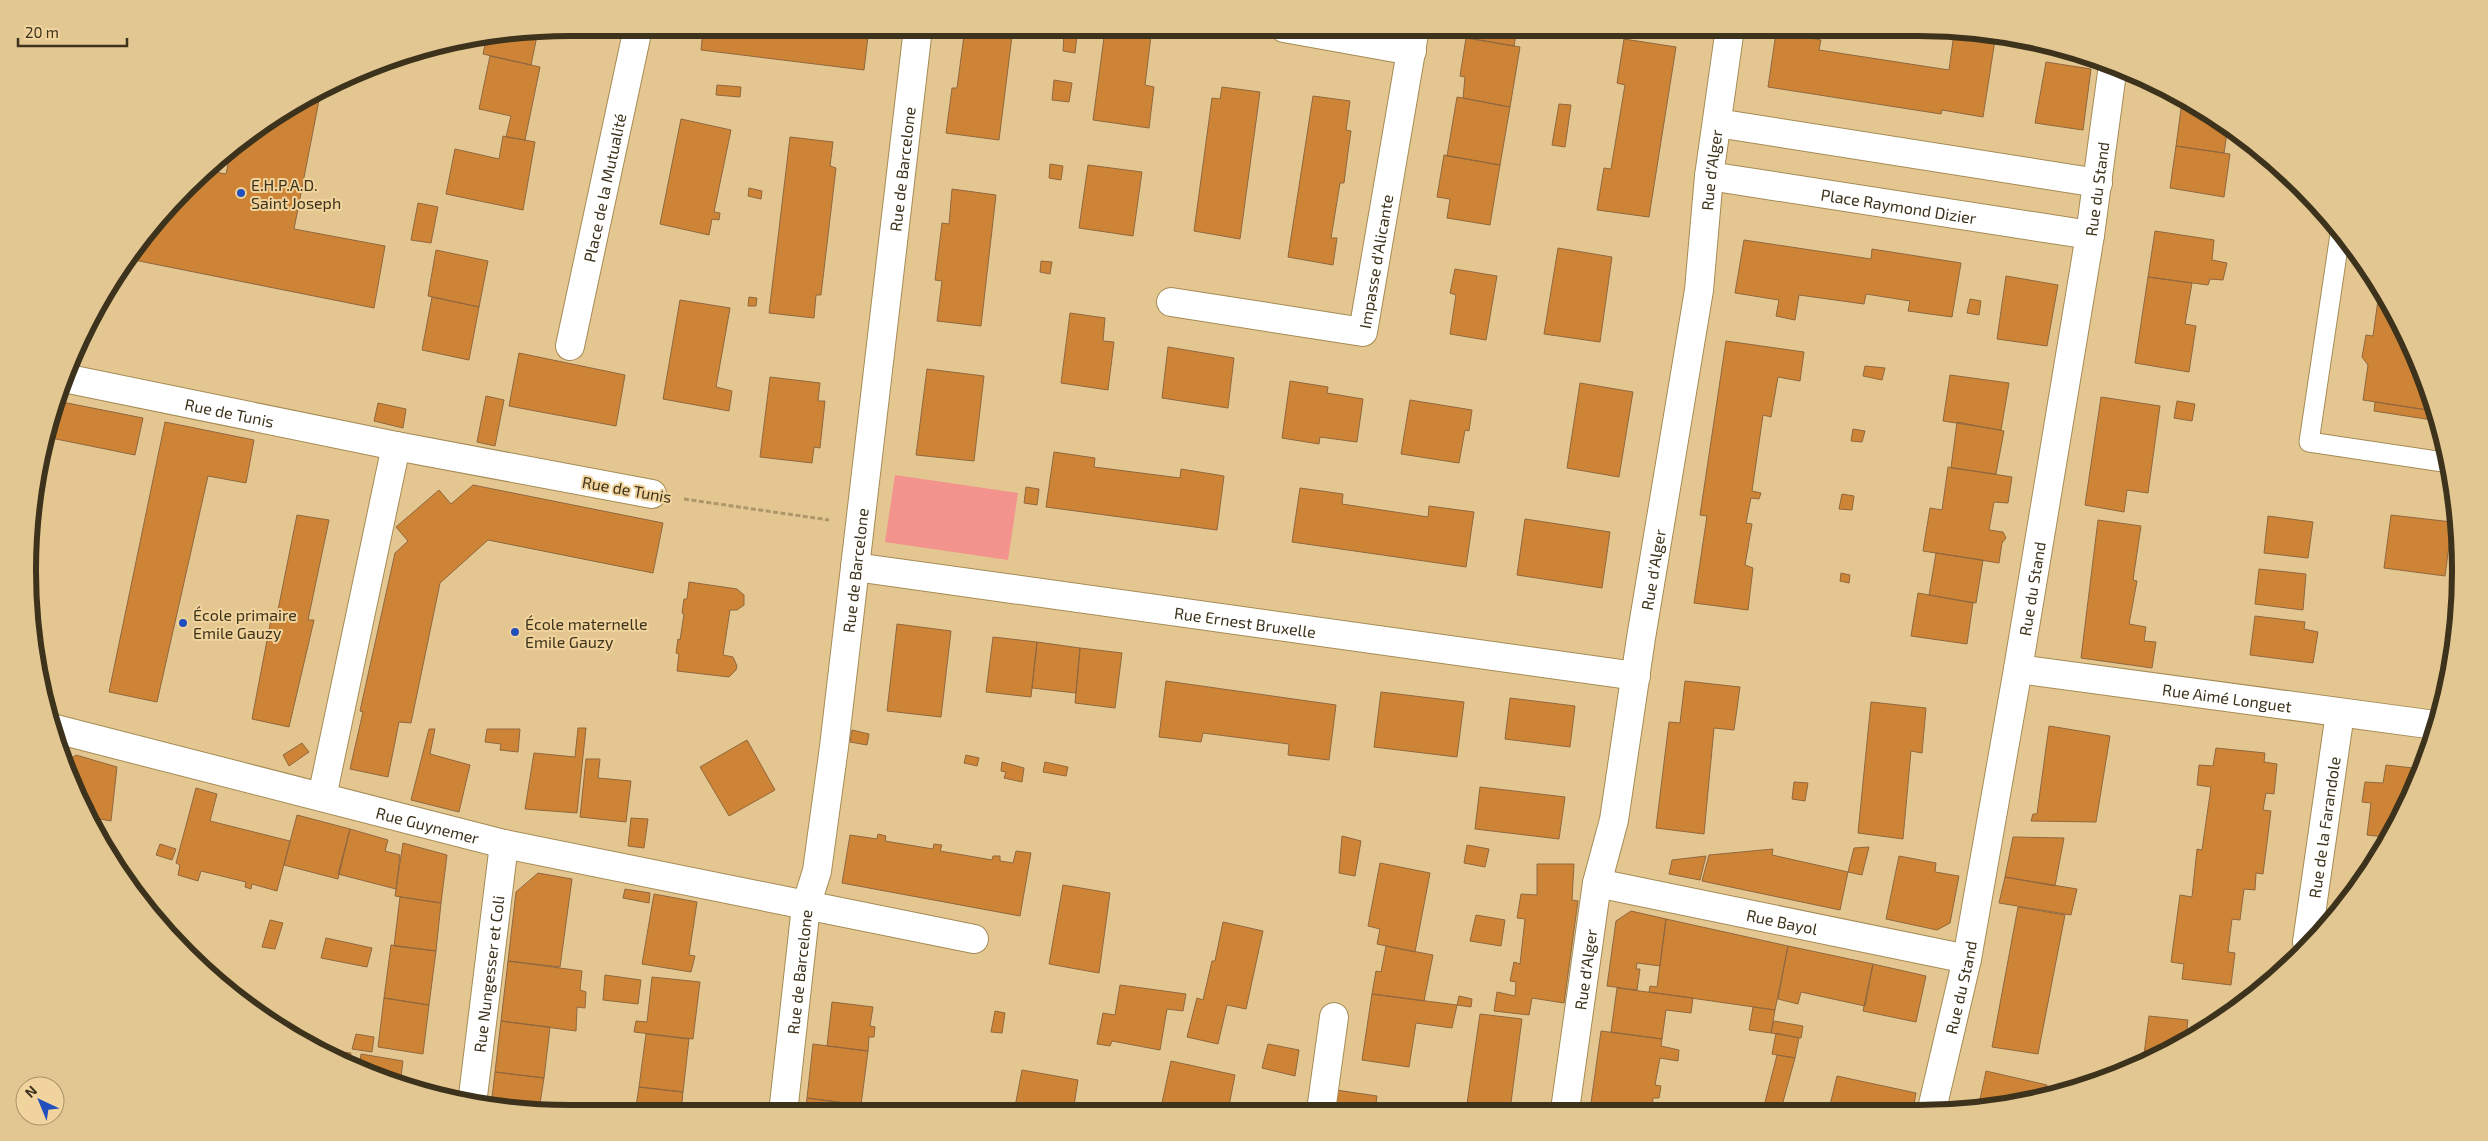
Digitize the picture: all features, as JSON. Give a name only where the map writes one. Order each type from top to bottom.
[{"type":"street","name":"Place de la Mutualité","points":[[570,346],[636,36]]},
{"type":"street","name":"Rue de Barcelone","points":[[784,1105],[806,906],[818,861],[855,567],[917,36]]},
{"type":"street","points":[[1379,36],[1414,39]]},
{"type":"street","name":"Rue d'Alger","points":[[1566,1105],[1597,882],[1614,820],[1699,290],[1709,176],[1729,36]]},
{"type":"street","name":"Impasse d'Alicante","points":[[1170,302],[1363,332],[1414,39]]},
{"type":"street","name":"Rue du Stand","points":[[1933,1105],[1967,959],[2018,669],[2090,235],[2112,73]]},
{"type":"street","points":[[1717,123],[2098,183]]},
{"type":"street","name":"Place Raymond Dizier","points":[[1709,176],[2090,235]]},
{"type":"street","name":"Rue de Tunis","points":[[72,380],[396,446],[652,494]]},
{"type":"street","points":[[322,798],[396,446]]},
{"type":"street","name":"Rue Ernest Bruxelle","points":[[855,567],[1636,676]]},
{"type":"street","name":"Rue Aimé Longuet","points":[[2018,669],[2429,725]]},
{"type":"street","name":"Rue de la Farandole","points":[[2308,934],[2340,713]]},
{"type":"street","name":"Rue Guynemer","points":[[61,730],[504,844],[974,939]]},
{"type":"street","name":"Rue Nungesser et Coli","points":[[473,1095],[504,844]]},
{"type":"street","name":"Rue Bayol","points":[[1597,882],[1967,959]]},
{"type":"street","points":[[1322,1105],[1334,1017]]},
{"type":"lane","points":[[2339,242],[2309,442],[2440,462]]},
{"type":"path","name":"Rue de Tunis","points":[[652,494],[859,526]]},
{"type":"shaded area","points":[[895,475],[1018,493],[1008,560],[885,542]]},
{"type":"building","points":[[702,36],[868,36],[864,70],[701,50]]},
{"type":"building","points":[[964,36],[1012,36],[999,140],[946,133],[952,88],[957,88]]},
{"type":"building","points":[[1064,36],[1077,36],[1075,53],[1063,51]]},
{"type":"building","points":[[1104,36],[1151,36],[1145,85],[1154,87],[1149,128],[1093,120]]},
{"type":"building","points":[[1463,36],[1516,36],[1514,46]]},
{"type":"building","points":[[1776,36],[1795,36],[1821,40],[1819,50],[1949,70],[1953,37],[1995,42],[1983,117],[1942,110],[1941,114],[1768,87]]},
{"type":"building","points":[[537,37],[531,65],[483,54],[485,44]]},
{"type":"building","points":[[1466,38],[1520,47],[1510,107],[1463,98],[1465,77],[1460,76]]},
{"type":"building","points":[[1624,39],[1676,47],[1649,217],[1597,210],[1604,168],[1611,169],[1625,85],[1617,83]]},
{"type":"building","points":[[490,56],[540,67],[525,140],[506,137],[511,116],[479,109]]},
{"type":"building","points":[[2046,62],[2091,69],[2083,130],[2035,123]]},
{"type":"building","points":[[1054,80],[1072,83],[1069,102],[1052,100]]},
{"type":"building","points":[[717,85],[741,87],[740,97],[716,95]]},
{"type":"building","points":[[1222,87],[1260,92],[1240,239],[1194,231],[1212,98],[1220,99]]},
{"type":"building","points":[[1313,96],[1350,101],[1346,130],[1351,131],[1344,183],[1340,183],[1331,238],[1337,238],[1333,265],[1288,257]]},
{"type":"building","points":[[1457,97],[1510,107],[1500,165],[1447,156]]},
{"type":"building","name":"E.H.P.A.D. Saint Joseph","points":[[319,99],[294,229],[385,246],[374,308],[136,260],[169,218],[215,172],[226,174],[229,160],[245,147],[274,126]]},
{"type":"building","points":[[1559,104],[1571,105],[1565,147],[1552,145]]},
{"type":"building","points":[[2181,106],[2227,135],[2224,153],[2176,146]]},
{"type":"building","points":[[681,119],[731,130],[714,212],[720,213],[719,220],[712,219],[709,235],[660,224]]},
{"type":"building","points":[[503,136],[535,142],[523,210],[446,194],[455,149],[499,159]]},
{"type":"building","points":[[790,137],[833,142],[830,166],[836,168],[821,295],[816,295],[814,318],[769,313]]},
{"type":"building","points":[[2176,146],[2230,154],[2224,197],[2170,188]]},
{"type":"building","points":[[1444,155],[1500,165],[1490,225],[1447,218],[1450,199],[1437,197]]},
{"type":"building","points":[[1050,164],[1063,166],[1061,180],[1049,178]]},
{"type":"building","points":[[1088,165],[1142,172],[1133,236],[1079,228]]},
{"type":"building","points":[[749,188],[762,191],[761,199],[748,196]]},
{"type":"building","points":[[952,189],[996,195],[981,326],[937,321],[942,281],[935,280],[942,223],[949,224]]},
{"type":"building","points":[[418,203],[438,207],[431,243],[411,240]]},
{"type":"building","points":[[2155,231],[2214,240],[2212,260],[2227,263],[2223,280],[2210,279],[2208,285],[2148,277]]},
{"type":"building","points":[[1744,240],[1871,259],[1872,249],[1961,263],[1952,317],[1908,311],[1910,301],[1866,294],[1864,304],[1799,295],[1795,320],[1776,316],[1779,300],[1735,293]]},
{"type":"building","points":[[1558,248],[1612,257],[1600,342],[1544,334]]},
{"type":"building","points":[[436,250],[488,261],[479,307],[428,296]]},
{"type":"building","points":[[1041,261],[1052,262],[1050,274],[1040,272]]},
{"type":"building","points":[[1455,269],[1497,276],[1486,340],[1450,334],[1456,295],[1450,293]]},
{"type":"building","points":[[2006,276],[2058,285],[2047,346],[1997,339]]},
{"type":"building","points":[[2148,277],[2192,283],[2185,324],[2196,326],[2189,372],[2135,363]]},
{"type":"building","points":[[432,297],[479,307],[469,360],[422,350]]},
{"type":"building","points":[[749,297],[757,298],[756,306],[748,306]]},
{"type":"building","points":[[1970,299],[1981,301],[1979,315],[1967,313]]},
{"type":"building","points":[[680,300],[730,308],[716,387],[732,391],[729,411],[663,399]]},
{"type":"building","points":[[2378,300],[2397,334],[2427,410],[2363,400],[2368,365],[2362,357],[2366,335],[2373,336]]},
{"type":"building","points":[[1070,313],[1105,318],[1103,341],[1114,342],[1108,390],[1061,383]]},
{"type":"building","points":[[1726,341],[1804,352],[1800,381],[1778,377],[1771,417],[1763,415],[1752,491],[1761,493],[1759,499],[1751,498],[1746,523],[1752,524],[1745,565],[1753,568],[1748,610],[1694,603],[1707,516],[1700,515]]},
{"type":"building","points":[[1168,347],[1234,358],[1228,408],[1162,398]]},
{"type":"building","points":[[519,353],[625,375],[616,426],[509,406]]},
{"type":"building","points":[[1865,366],[1885,368],[1882,380],[1863,376]]},
{"type":"building","points":[[927,369],[984,376],[974,461],[916,455]]},
{"type":"building","points":[[1950,375],[2009,383],[2001,430],[1943,421]]},
{"type":"building","points":[[770,377],[820,383],[818,401],[825,401],[820,448],[814,447],[812,463],[760,457]]},
{"type":"building","points":[[1290,381],[1328,387],[1327,393],[1363,399],[1357,442],[1320,437],[1319,444],[1282,438]]},
{"type":"building","points":[[1580,383],[1633,392],[1619,477],[1567,468]]},
{"type":"building","points":[[486,396],[504,400],[495,446],[477,442]]},
{"type":"building","points":[[2101,397],[2160,406],[2148,493],[2127,490],[2124,512],[2085,505]]},
{"type":"building","points":[[1410,400],[1472,410],[1469,431],[1465,430],[1459,463],[1401,454]]},
{"type":"building","points":[[2177,401],[2195,404],[2192,421],[2174,418]]},
{"type":"building","points":[[64,402],[143,418],[135,455],[53,438]]},
{"type":"building","points":[[2375,402],[2427,410],[2430,420],[2374,411]]},
{"type":"building","points":[[378,403],[406,409],[403,428],[374,421]]},
{"type":"building","points":[[165,422],[254,440],[246,483],[208,476],[157,702],[109,692]]},
{"type":"building","points":[[1957,422],[2004,431],[1996,474],[1951,468]]},
{"type":"building","points":[[1853,429],[1865,431],[1862,442],[1851,441]]},
{"type":"building","points":[[1054,452],[1095,458],[1094,467],[1180,478],[1181,469],[1224,476],[1217,530],[1046,507]]},
{"type":"building","points":[[1948,467],[2012,477],[2008,503],[1994,502],[1989,530],[2003,532],[2006,538],[2002,543],[1999,563],[1923,551],[1930,508],[1942,510]]},
{"type":"building","points":[[473,485],[663,523],[653,573],[488,540],[440,583],[411,723],[399,722],[388,777],[350,769],[363,712],[360,711],[395,553],[408,541],[396,527],[439,490],[451,504]]},
{"type":"building","points":[[1026,487],[1039,489],[1037,505],[1024,503]]},
{"type":"building","points":[[1300,488],[1343,494],[1342,504],[1428,517],[1429,506],[1474,512],[1466,567],[1292,542]]},
{"type":"building","points":[[1842,494],[1854,496],[1852,510],[1839,509]]},
{"type":"building","points":[[297,515],[329,520],[308,620],[314,620],[289,727],[252,719],[272,614],[277,615]]},
{"type":"building","points":[[2391,515],[2449,522],[2451,533],[2445,576],[2384,568]]},
{"type":"building","points":[[2268,516],[2313,522],[2308,558],[2264,553]]},
{"type":"building","points":[[1525,519],[1610,532],[1602,588],[1517,575]]},
{"type":"building","points":[[2098,520],[2141,526],[2133,580],[2137,581],[2129,624],[2146,627],[2144,641],[2156,642],[2152,668],[2081,658]]},
{"type":"building","points":[[1936,553],[1983,560],[1976,603],[1929,595]]},
{"type":"building","points":[[2259,569],[2306,574],[2303,610],[2255,604]]},
{"type":"building","points":[[1841,573],[1850,575],[1849,583],[1840,581]]},
{"type":"building","points":[[689,582],[737,589],[744,595],[744,605],[737,610],[730,610],[723,655],[733,657],[737,666],[736,670],[729,677],[677,671],[679,654],[676,653],[684,614],[682,613],[684,599],[687,599]]},
{"type":"building","points":[[1918,593],[1973,603],[1967,644],[1911,636]]},
{"type":"building","points":[[2255,616],[2305,622],[2304,629],[2318,632],[2313,663],[2250,655]]},
{"type":"building","points":[[897,624],[951,631],[941,717],[887,711]]},
{"type":"building","points":[[993,637],[1037,642],[1031,697],[986,692]]},
{"type":"building","points":[[1037,642],[1080,648],[1076,693],[1032,688]]},
{"type":"building","points":[[1080,648],[1122,653],[1115,708],[1075,703]]},
{"type":"building","points":[[1166,681],[1336,705],[1329,760],[1288,755],[1289,744],[1203,733],[1201,742],[1159,737]]},
{"type":"building","points":[[1685,681],[1740,687],[1734,730],[1714,728],[1704,834],[1656,828],[1669,722],[1680,723]]},
{"type":"building","points":[[1381,692],[1464,702],[1457,757],[1374,747]]},
{"type":"building","points":[[1510,698],[1575,706],[1570,747],[1505,739]]},
{"type":"building","points":[[1871,702],[1926,708],[1922,753],[1911,751],[1903,839],[1858,833]]},
{"type":"building","points":[[2049,726],[2110,736],[2096,822],[2031,821],[2033,814],[2037,814]]},
{"type":"building","points":[[578,728],[586,728],[577,813],[525,809],[534,753],[575,757]]},
{"type":"building","points":[[429,729],[435,729],[430,754],[470,765],[459,812],[411,800]]},
{"type":"building","points":[[487,729],[520,729],[518,752],[500,750],[501,744],[485,742]]},
{"type":"building","points":[[852,730],[869,734],[867,745],[850,742]]},
{"type":"building","points":[[747,740],[775,790],[729,816],[700,767]]},
{"type":"building","points":[[302,743],[309,752],[289,766],[283,755]]},
{"type":"building","points":[[2216,748],[2265,753],[2264,762],[2277,764],[2274,794],[2266,793],[2263,810],[2271,811],[2263,874],[2256,873],[2255,890],[2244,889],[2240,920],[2232,919],[2228,952],[2235,953],[2231,985],[2182,979],[2184,964],[2171,962],[2180,895],[2192,897],[2197,849],[2202,850],[2211,787],[2197,785],[2199,765],[2213,766]]},
{"type":"building","points":[[76,755],[117,767],[111,821],[97,819],[71,758]]},
{"type":"building","points":[[966,755],[979,758],[977,766],[964,763]]},
{"type":"building","points":[[586,759],[600,759],[598,778],[631,781],[626,822],[580,817]]},
{"type":"building","points":[[1002,762],[1024,768],[1022,782],[1004,778],[1006,772],[1001,771]]},
{"type":"building","points":[[1045,762],[1068,767],[1066,776],[1043,772]]},
{"type":"building","points":[[2386,765],[2414,768],[2397,807],[2381,837],[2367,835],[2371,803],[2362,802],[2365,782],[2383,783]]},
{"type":"building","points":[[1794,782],[1808,783],[1805,801],[1792,799]]},
{"type":"building","points":[[1480,787],[1565,797],[1559,839],[1475,829]]},
{"type":"building","points":[[196,788],[217,794],[210,821],[290,841],[277,891],[252,884],[251,889],[245,887],[246,882],[201,871],[198,881],[178,875],[180,865],[176,863]]},
{"type":"building","points":[[297,815],[350,829],[338,879],[284,865]]},
{"type":"building","points":[[631,818],[648,819],[644,848],[628,846]]},
{"type":"building","points":[[350,829],[388,840],[385,851],[400,855],[396,889],[338,874]]},
{"type":"building","points":[[878,834],[886,836],[885,841],[933,849],[934,844],[942,845],[940,851],[992,860],[993,856],[1000,856],[1000,861],[1013,863],[1016,851],[1031,853],[1020,916],[842,883],[850,835],[877,839]]},
{"type":"building","points":[[1342,836],[1361,841],[1355,876],[1339,873]]},
{"type":"building","points":[[2013,837],[2064,838],[2055,886],[2005,877]]},
{"type":"building","points":[[403,843],[447,855],[441,903],[395,896]]},
{"type":"building","points":[[160,844],[176,849],[172,860],[156,855]]},
{"type":"building","points":[[1467,845],[1489,849],[1485,867],[1464,863]]},
{"type":"building","points":[[1869,847],[1862,875],[1848,872],[1854,848]]},
{"type":"building","points":[[1773,849],[1772,855],[1848,872],[1840,910],[1702,881],[1709,855]]},
{"type":"building","points":[[1706,856],[1700,880],[1669,874],[1672,860]]},
{"type":"building","points":[[1899,856],[1936,863],[1935,872],[1959,876],[1950,923],[1937,930],[1886,919]]},
{"type":"building","points":[[1380,863],[1430,873],[1415,952],[1377,944],[1380,929],[1368,926]]},
{"type":"building","points":[[1537,864],[1574,864],[1572,900],[1578,901],[1564,1003],[1532,998],[1529,1015],[1494,1011],[1497,992],[1515,996],[1516,982],[1510,981],[1514,962],[1520,964],[1525,919],[1517,918],[1521,894],[1537,895]]},
{"type":"building","points":[[538,873],[572,879],[560,967],[508,961],[516,892]]},
{"type":"building","points":[[2005,877],[2077,889],[2071,915],[1999,903]]},
{"type":"building","points":[[1063,885],[1110,893],[1099,973],[1049,964]]},
{"type":"building","points":[[625,889],[650,893],[649,903],[623,898]]},
{"type":"building","points":[[654,894],[697,902],[689,955],[695,956],[691,972],[642,964]]},
{"type":"building","points":[[400,897],[441,903],[436,951],[394,946]]},
{"type":"building","points":[[2018,907],[2065,915],[2038,1054],[1992,1047]]},
{"type":"building","points":[[1631,911],[1666,919],[1660,966],[1637,963],[1636,969],[1640,969],[1637,990],[1607,986],[1616,921]]},
{"type":"building","points":[[1476,915],[1505,920],[1501,946],[1470,941]]},
{"type":"building","points":[[1666,919],[1788,946],[1775,1010],[1649,992],[1650,986],[1657,987]]},
{"type":"building","points":[[270,920],[283,923],[275,949],[262,947]]},
{"type":"building","points":[[1223,922],[1263,931],[1246,1009],[1227,1005],[1218,1044],[1187,1037],[1197,998],[1203,1000],[1212,961],[1215,961]]},
{"type":"building","points":[[326,938],[372,948],[367,967],[321,958]]},
{"type":"building","points":[[391,945],[436,951],[429,1005],[384,998]]},
{"type":"building","points":[[1386,946],[1433,955],[1424,1001],[1372,994],[1376,971],[1381,972]]},
{"type":"building","points":[[1788,946],[1873,964],[1865,1006],[1801,992],[1798,1004],[1778,999]]},
{"type":"building","points":[[508,961],[582,971],[580,990],[586,992],[585,1008],[577,1007],[576,1031],[501,1021]]},
{"type":"building","points":[[1873,964],[1926,976],[1916,1022],[1863,1011]]},
{"type":"building","points":[[605,975],[641,980],[638,1004],[603,1000]]},
{"type":"building","points":[[652,977],[700,982],[693,1039],[634,1032],[636,1021],[647,1022]]},
{"type":"building","points":[[1120,985],[1186,994],[1183,1011],[1167,1009],[1160,1050],[1112,1041],[1110,1046],[1097,1044],[1103,1013],[1115,1015]]},
{"type":"building","points":[[1617,988],[1693,998],[1691,1013],[1666,1010],[1662,1039],[1611,1032]]},
{"type":"building","points":[[1372,994],[1457,1005],[1452,1028],[1416,1023],[1409,1067],[1362,1060]]},
{"type":"building","points":[[1459,996],[1472,999],[1471,1007],[1457,1005]]},
{"type":"building","points":[[384,998],[429,1005],[423,1054],[378,1047]]},
{"type":"building","points":[[832,1002],[873,1007],[870,1026],[875,1027],[874,1037],[869,1037],[868,1051],[827,1046]]},
{"type":"building","points":[[1753,1007],[1775,1010],[1771,1033],[1749,1030]]},
{"type":"building","points":[[995,1011],[1005,1013],[1002,1033],[991,1032]]},
{"type":"building","points":[[1480,1014],[1522,1019],[1511,1105],[1467,1105]]},
{"type":"building","points":[[2149,1016],[2188,1020],[2187,1032],[2144,1054]]},
{"type":"building","points":[[501,1021],[550,1027],[544,1078],[495,1072]]},
{"type":"building","points":[[1774,1021],[1803,1026],[1801,1038],[1771,1033]]},
{"type":"building","points":[[1601,1031],[1662,1039],[1661,1046],[1679,1050],[1678,1061],[1660,1058],[1655,1085],[1661,1086],[1659,1098],[1653,1098],[1652,1105],[1591,1105]]},
{"type":"building","points":[[1776,1033],[1799,1038],[1795,1058],[1772,1054]]},
{"type":"building","points":[[356,1034],[374,1037],[372,1052],[352,1049]]},
{"type":"building","points":[[646,1034],[689,1039],[683,1092],[639,1087]]},
{"type":"building","points":[[813,1044],[868,1051],[861,1105],[807,1098]]},
{"type":"building","points":[[1268,1044],[1299,1050],[1295,1076],[1262,1068]]},
{"type":"building","points":[[338,1052],[351,1053],[350,1057]]},
{"type":"building","points":[[361,1054],[403,1061],[401,1077],[366,1064],[360,1061]]},
{"type":"building","points":[[1777,1055],[1795,1058],[1782,1105],[1764,1105]]},
{"type":"building","points":[[1171,1061],[1235,1075],[1229,1105],[1162,1105]]},
{"type":"building","points":[[1022,1070],[1078,1080],[1074,1105],[1015,1105]]},
{"type":"building","points":[[1986,1071],[2047,1085],[2046,1089],[1980,1101]]},
{"type":"building","points":[[495,1072],[544,1078],[540,1104],[492,1098]]},
{"type":"building","points":[[1837,1076],[1916,1093],[1914,1105],[1830,1105]]},
{"type":"building","points":[[639,1087],[683,1092],[682,1105],[636,1105]]},
{"type":"building","points":[[1336,1090],[1377,1096],[1376,1105],[1335,1105]]},
{"type":"building","points":[[807,1098],[861,1105],[806,1105]]},
{"type":"place","name":"E.H.P.A.D. Saint Joseph","points":[[241,193]]},
{"type":"place","name":"École primaire Emile Gauzy","points":[[183,623]]},
{"type":"place","name":"École maternelle Emile Gauzy","points":[[515,632]]}]
